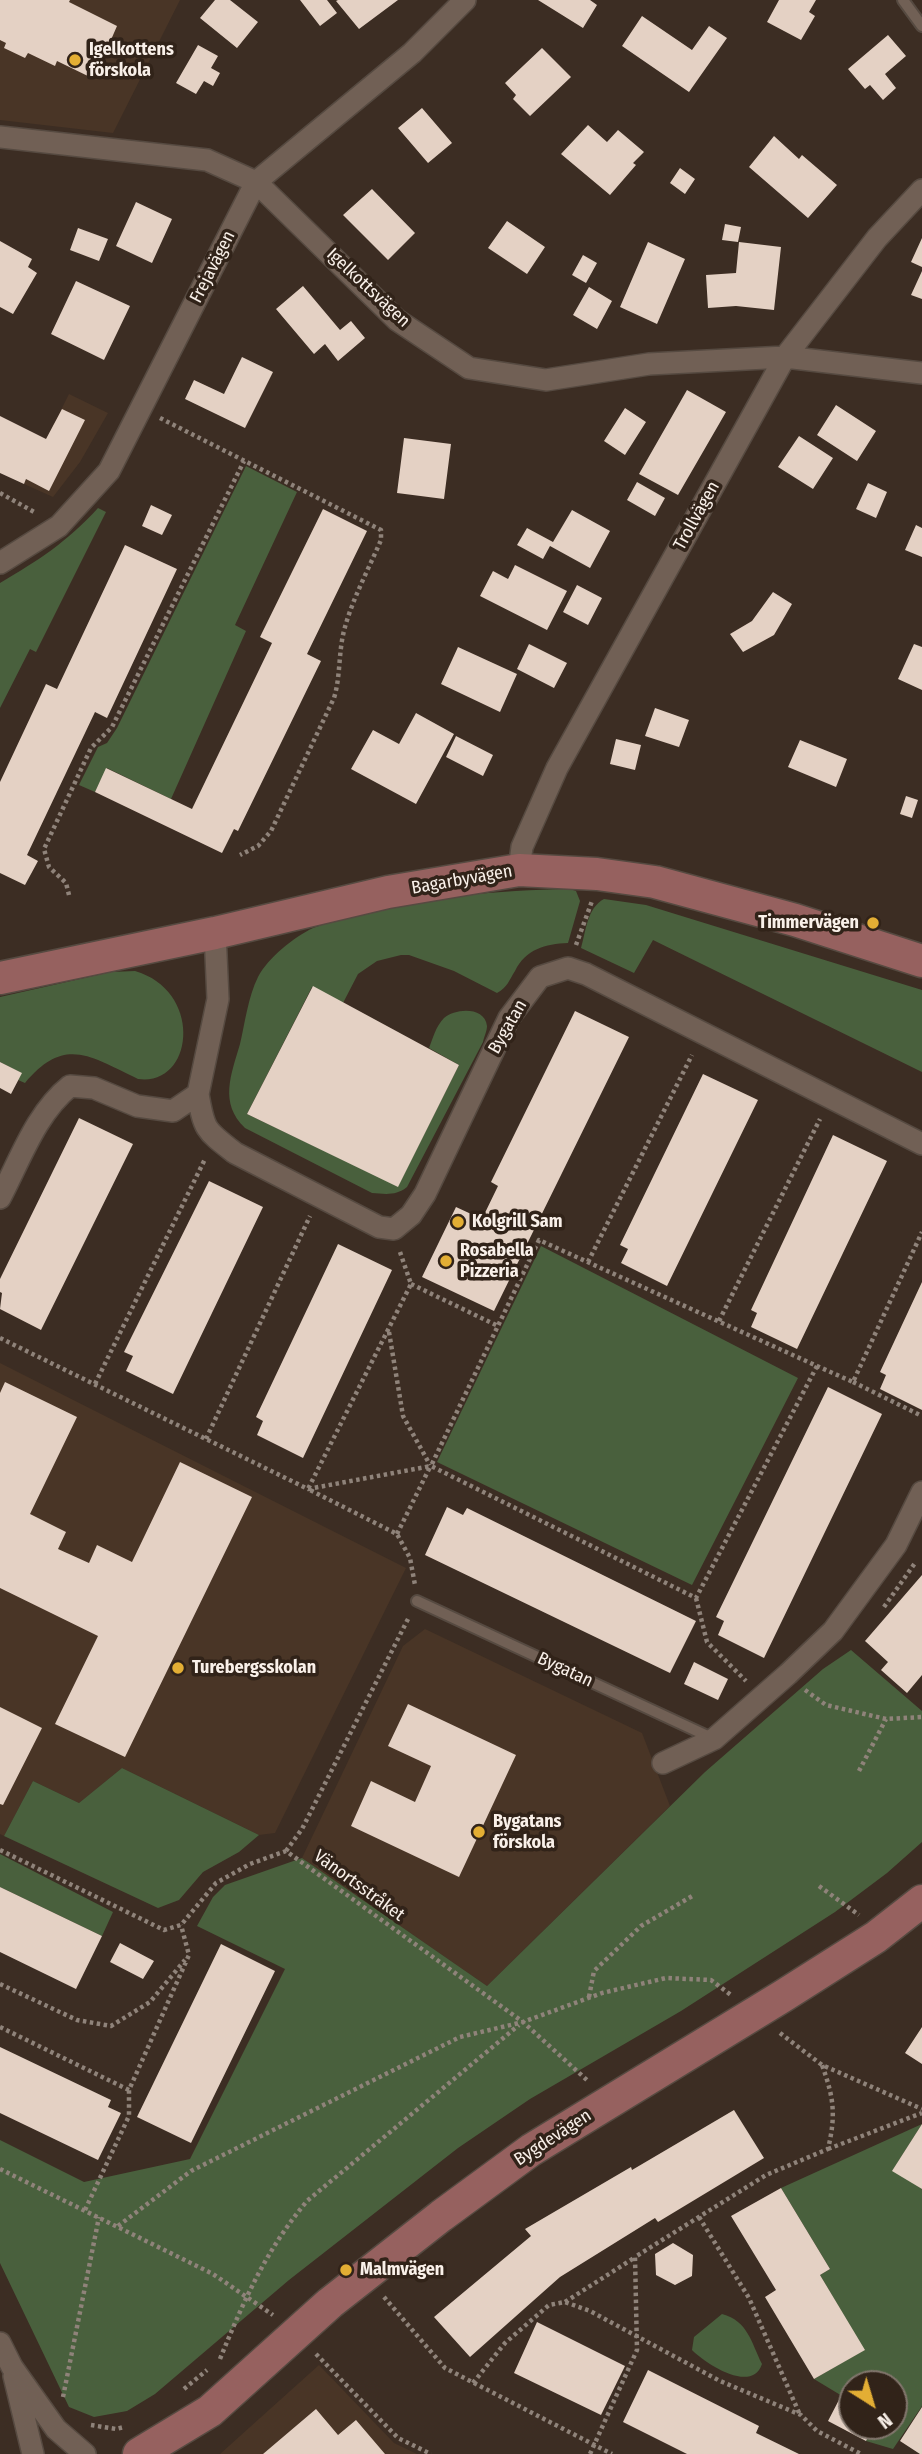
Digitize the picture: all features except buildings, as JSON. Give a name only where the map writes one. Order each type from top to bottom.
[{"type":"street","name":"Frejavägen","points":[[1,562],[59,526],[109,471],[256,182],[412,53],[465,0]]},
{"type":"street","name":"Igelkottsvägen","points":[[0,137],[207,160],[256,182],[397,320],[469,368],[546,380],[649,364],[785,358],[922,373]]},
{"type":"street","name":"Trollvägen","points":[[519,870],[522,847],[557,768],[785,358],[877,239],[922,190]]},
{"type":"street","name":"Bagarbyvägen","points":[[0,978],[215,933],[388,892],[519,870],[597,874],[655,882],[795,920],[922,961]]},
{"type":"street","points":[[215,933],[218,999],[198,1094],[203,1124],[214,1137],[235,1153],[379,1227],[394,1229]]},
{"type":"street","name":"Bygatan","points":[[394,1229],[411,1214],[425,1194],[509,1018],[540,977],[568,968],[586,974],[922,1144]]},
{"type":"street","points":[[0,1198],[34,1131],[54,1099],[70,1086],[94,1088],[137,1106],[173,1111],[198,1094]]},
{"type":"street","points":[[663,1763],[714,1738],[833,1631],[896,1545],[922,1492]]},
{"type":"street","name":"Bygdevägen","points":[[178,2454],[210,2411],[295,2334],[441,2216],[531,2150],[807,1981],[876,1937],[922,1901]]},
{"type":"street","points":[[0,2343],[12,2367],[56,2429],[85,2454]]},
{"type":"street","points":[[12,2367],[33,2454]]},
{"type":"street","name":"Bygdevägen","points":[[136,2439],[210,2411]]},
{"type":"lane","points":[[903,0],[922,26]]},
{"type":"lane","name":"Bygatan","points":[[417,1601],[714,1738]]},
{"type":"path","points":[[141,407],[381,530],[382,540],[345,625],[339,651],[339,679],[334,698],[271,831],[258,846],[240,855]]},
{"type":"path","points":[[69,895],[66,883],[49,867],[44,849],[91,748],[112,727],[244,461]]},
{"type":"path","points":[[0,493],[59,526]]},
{"type":"path","points":[[576,946],[594,895]]},
{"type":"path","points":[[588,1262],[694,1051]]},
{"type":"path","points":[[719,1321],[822,1115]]},
{"type":"path","points":[[95,1384],[206,1157]]},
{"type":"path","points":[[205,1439],[312,1212]]},
{"type":"path","points":[[308,1489],[411,1284],[394,1229]]},
{"type":"path","points":[[853,1382],[922,1232]]},
{"type":"path","points":[[397,1534],[540,1240],[922,1416]]},
{"type":"path","points":[[411,1284],[498,1326]]},
{"type":"path","points":[[388,1330],[403,1416],[431,1466],[696,1598]]},
{"type":"path","points":[[0,1338],[397,1534],[410,1558],[417,1601],[302,1829],[286,1851],[250,1864],[216,1883],[181,1925],[164,1930],[0,1850]]},
{"type":"path","points":[[748,1682],[707,1642],[696,1598],[817,1366]]},
{"type":"path","points":[[308,1489],[431,1466]]},
{"type":"path","points":[[803,1689],[826,1705],[886,1719],[922,1717]]},
{"type":"path","points":[[859,1771],[886,1719]]},
{"type":"path","name":"Vänortsstråket","points":[[286,1851],[523,2022],[592,2084]]},
{"type":"path","points":[[819,1886],[865,1920]]},
{"type":"path","points":[[589,1997],[594,1971],[641,1926],[694,1895]]},
{"type":"path","points":[[85,2210],[130,2116],[129,2090],[189,1955],[181,1925]]},
{"type":"path","points":[[0,1984],[77,2020],[111,2026],[150,2002],[189,1955]]},
{"type":"path","points":[[118,2226],[191,2171],[460,2038],[523,2022],[589,1997],[666,1978],[711,1980],[732,1995]]},
{"type":"path","points":[[175,2397],[220,2359],[246,2296],[283,2230],[307,2201],[523,2022]]},
{"type":"path","points":[[0,2027],[129,2090]]},
{"type":"path","points":[[780,2033],[822,2065],[922,2111]]},
{"type":"path","points":[[822,2065],[832,2092],[833,2129],[828,2149]]},
{"type":"path","points":[[473,2383],[505,2343],[549,2305],[565,2302],[766,2175],[922,2111]]},
{"type":"path","points":[[0,2169],[213,2274],[295,2334],[398,2438],[430,2454]]},
{"type":"path","points":[[60,2408],[99,2217]]},
{"type":"path","points":[[699,2217],[750,2298],[800,2415]]},
{"type":"path","points":[[590,2454],[637,2350],[635,2258]]},
{"type":"path","points":[[381,2294],[445,2368],[612,2454]]},
{"type":"path","points":[[565,2302],[590,2311],[720,2381],[800,2415],[817,2431],[861,2454]]},
{"type":"path","points":[[86,2425],[116,2429],[136,2439]]},
{"type":"shaded area","name":"Igelkottens förskola","points":[[0,0],[180,0],[113,133],[0,120]]},
{"type":"shaded area","points":[[69,394],[108,413],[80,462],[53,497],[24,484]]},
{"type":"shaded area","name":"Turebergsskolan","points":[[0,1363],[406,1568],[275,1833],[259,1835],[122,1768],[79,1803],[33,1781],[4,1836],[0,1834]]},
{"type":"shaded area","name":"Bygatans förskola","points":[[425,1629],[642,1733],[670,1806],[487,1986],[302,1858],[403,1646]]},
{"type":"shaded area","points":[[319,2365],[394,2443],[417,2454],[220,2454]]},
{"type":"green space","points":[[246,466],[297,492],[235,625],[246,631],[171,799],[107,768],[95,792],[79,785],[98,747],[107,743],[117,728]]},
{"type":"green space","points":[[98,508],[106,512],[36,652],[30,649],[0,708],[0,583],[52,550]]},
{"type":"green space","points":[[570,889],[576,891],[580,901],[568,943],[544,946],[525,957],[506,986],[497,993],[454,971],[409,955],[377,961],[358,974],[343,1003],[312,987],[247,1114],[398,1186],[459,1065],[429,1048],[437,1028],[444,1018],[455,1012],[475,1012],[485,1020],[487,1028],[483,1042],[403,1190],[390,1194],[372,1193],[245,1128],[237,1118],[232,1109],[229,1088],[252,993],[258,977],[268,963],[298,937],[323,925],[381,909],[434,899]]},
{"type":"green space","points":[[604,899],[646,905],[922,990],[922,1072],[653,940],[634,973],[581,948],[591,914]]},
{"type":"green space","points":[[135,971],[157,982],[172,997],[181,1016],[183,1036],[180,1054],[171,1068],[157,1077],[138,1079],[92,1058],[66,1055],[39,1068],[25,1083],[18,1080],[21,1073],[0,1062],[0,997],[111,972]]},
{"type":"green space","points":[[541,1246],[798,1378],[692,1585],[437,1462]]},
{"type":"green space","points":[[851,1650],[922,1711],[922,1842],[887,1873],[835,1912],[681,2011],[530,2099],[458,2148],[289,2280],[155,2394],[127,2411],[94,2417],[69,2407],[0,2263],[0,2140],[84,2182],[190,2159],[285,1969],[197,1926],[213,1897],[225,1885],[302,1858],[487,1986],[705,1772],[823,1669]]},
{"type":"green space","points":[[122,1768],[259,1835],[239,1852],[203,1872],[179,1900],[158,1908],[4,1836],[33,1781],[79,1803]]},
{"type":"green space","points":[[0,1854],[113,1912],[102,1936],[0,1887]]},
{"type":"green space","points":[[922,2124],[893,2170],[922,2189],[922,2406],[908,2427],[908,2370],[838,2370],[838,2394],[814,2379],[864,2350],[820,2275],[830,2269],[781,2188]]},
{"type":"green space","points":[[722,2314],[738,2322],[748,2333],[762,2364],[757,2373],[749,2376],[728,2374],[692,2350],[694,2337]]},
{"type":"green space","points":[[867,2440],[899,2440],[893,2449]]},
{"type":"place","name":"Igelkottens förskola","points":[[75,60]]},
{"type":"place","name":"Timmervägen","points":[[873,923]]},
{"type":"place","name":"Kolgrill Sam","points":[[458,1222]]},
{"type":"place","name":"Rosabella Pizzeria","points":[[446,1261]]},
{"type":"place","name":"Turebergsskolan","points":[[178,1668]]},
{"type":"place","name":"Bygatans förskola","points":[[479,1832]]},
{"type":"place","name":"Malmvägen","points":[[346,2270]]}]
